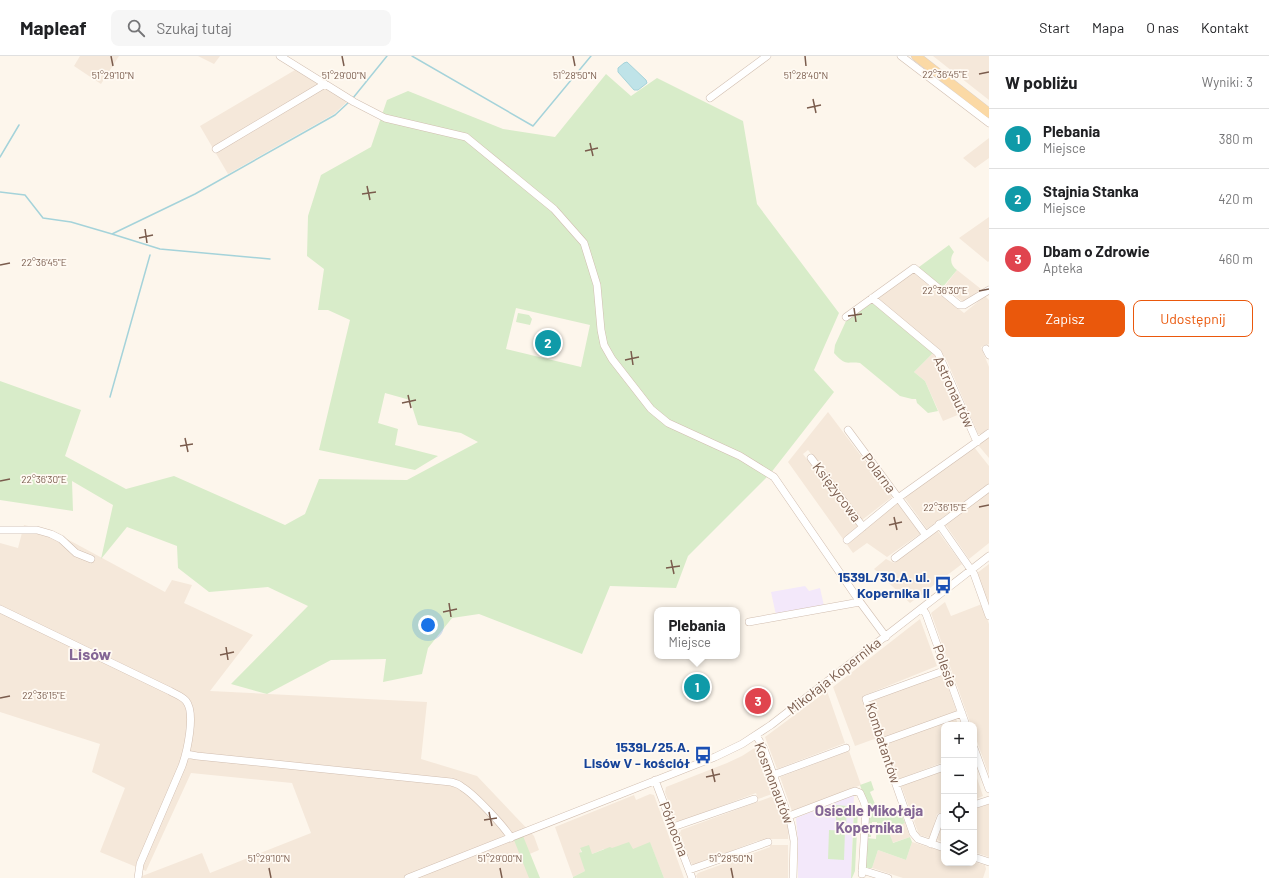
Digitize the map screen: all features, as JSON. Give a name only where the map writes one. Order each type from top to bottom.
[{"type":"main road","points":[[916,56],[989,113]]},
{"type":"street","points":[[280,56],[347,98],[385,118],[466,137],[554,209],[584,243],[597,285],[601,330],[604,344],[612,359],[651,409],[668,423],[740,456],[774,477],[860,602],[886,637]]},
{"type":"street","points":[[710,98],[767,56]]},
{"type":"street","points":[[901,56],[989,123]]},
{"type":"street","points":[[216,149],[325,84]]},
{"type":"street","points":[[846,317],[914,268],[959,305],[964,305],[987,293]]},
{"type":"street","name":"Astronautów","points":[[872,298],[938,353],[977,442]]},
{"type":"street","name":"Polarna","points":[[848,430],[925,534]]},
{"type":"street","points":[[847,540],[898,498],[989,433]]},
{"type":"street","name":"Księżycowa","points":[[811,458],[862,527]]},
{"type":"street","points":[[895,558],[925,534],[989,488]]},
{"type":"street","points":[[939,524],[974,574],[989,616]]},
{"type":"street","points":[[0,530],[37,530],[51,534],[61,539],[76,553],[90,559]]},
{"type":"street","name":"Mikołaja Kopernika","points":[[408,878],[731,750],[756,735],[886,637],[989,556]]},
{"type":"street","points":[[749,622],[860,602]]},
{"type":"street","name":"Polesie","points":[[922,608],[926,614],[965,722]]},
{"type":"street","points":[[0,609],[180,697],[188,705],[190,711],[186,754],[140,864],[138,878]]},
{"type":"street","name":"Kombatantów","points":[[941,847],[918,839],[913,833],[866,699],[946,670]]},
{"type":"street","points":[[881,742],[962,713]]},
{"type":"street","name":"Kosmonautów","points":[[756,735],[764,749],[792,824],[794,841],[793,878]]},
{"type":"street","points":[[774,775],[846,748]]},
{"type":"street","points":[[186,754],[458,784],[465,789],[505,829],[511,838]]},
{"type":"street","points":[[976,758],[989,789]]},
{"type":"street","points":[[896,784],[941,768]]},
{"type":"street","name":"Północna","points":[[655,780],[692,878]]},
{"type":"street","points":[[789,816],[852,792],[858,792],[862,796],[865,806],[862,872],[888,878]]},
{"type":"street","points":[[673,827],[754,799]]},
{"type":"street","points":[[977,804],[989,800]]},
{"type":"street","points":[[931,844],[941,817]]},
{"type":"street","points":[[689,870],[768,842]]},
{"type":"street","points":[[977,858],[989,862]]},
{"type":"shaded area","points":[[80,56],[119,56],[101,84],[74,66]]},
{"type":"shaded area","points":[[198,56],[220,56],[214,64]]},
{"type":"shaded area","points":[[933,56],[989,56],[989,100]]},
{"type":"shaded area","points":[[295,70],[347,102],[334,114],[228,174],[200,126]]},
{"type":"shaded area","points":[[989,138],[989,158],[975,168],[963,158]]},
{"type":"shaded area","points":[[989,217],[989,261],[988,262],[959,238]]},
{"type":"shaded area","points":[[957,270],[981,289],[965,302],[944,287]]},
{"type":"shaded area","points":[[911,273],[915,273],[964,313],[985,296],[989,300],[989,344],[981,347],[989,367],[989,428],[981,434],[978,434],[947,361],[939,349],[879,300],[879,296]]},
{"type":"shaded area","points":[[934,352],[960,414],[943,421],[925,381],[914,372]]},
{"type":"shaded area","points":[[828,412],[892,497],[862,520],[808,450],[803,454],[861,529],[897,502],[920,534],[887,557],[867,543],[853,553],[788,462]]},
{"type":"shaded area","points":[[989,437],[989,458],[978,445]]},
{"type":"shaded area","points":[[974,447],[989,466],[989,484],[927,529],[904,497]]},
{"type":"shaded area","points":[[989,492],[989,543],[969,559],[945,524]]},
{"type":"shaded area","points":[[24,525],[54,532],[165,592],[172,580],[192,585],[184,603],[253,635],[210,691],[427,702],[421,759],[477,776],[534,836],[539,850],[525,856],[533,878],[137,878],[202,853],[210,873],[311,833],[292,783],[191,773],[146,871],[100,852],[125,788],[92,772],[100,744],[0,712],[0,543],[18,548]]},
{"type":"shaded area","points":[[937,530],[962,564],[910,603],[874,569],[886,559],[894,563]]},
{"type":"shaded area","points":[[989,564],[989,605],[977,573]]},
{"type":"shaded area","points":[[805,586],[809,591],[820,588],[824,606],[776,615],[771,592]]},
{"type":"shaded area","points":[[945,602],[951,616],[982,604],[989,624],[989,775],[977,741],[977,722],[970,722],[931,613]]},
{"type":"shaded area","points":[[920,619],[937,666],[863,696],[877,738],[855,746],[833,687]]},
{"type":"shaded area","points":[[943,674],[957,712],[885,739],[871,700]]},
{"type":"shaded area","points":[[827,691],[845,743],[777,769],[765,737]]},
{"type":"shaded area","points":[[956,718],[957,722],[945,722]]},
{"type":"shaded area","points":[[941,724],[941,763],[899,779],[886,744]]},
{"type":"shaded area","points":[[756,747],[759,748],[775,793],[758,799],[756,793],[679,822],[675,820],[665,792],[666,787],[727,763]]},
{"type":"shaded area","points":[[849,751],[861,785],[792,811],[780,777]]},
{"type":"shaded area","points":[[941,772],[941,812],[937,814],[930,838],[919,835],[901,785]]},
{"type":"shaded area","points":[[977,778],[983,796],[977,799]]},
{"type":"shaded area","points":[[650,794],[654,795],[684,878],[664,878],[650,843],[629,878],[604,849],[592,854],[580,848],[585,871],[573,877],[555,827],[634,795],[636,800]]},
{"type":"shaded area","points":[[776,795],[789,828],[788,839],[757,841],[694,865],[691,863],[680,833],[681,830]]},
{"type":"shaded area","points":[[854,795],[851,878],[798,878],[796,818]]},
{"type":"shaded area","points":[[989,804],[989,857],[977,853],[977,808]]},
{"type":"shaded area","points":[[905,823],[910,837],[892,843],[888,830]]},
{"type":"shaded area","points":[[941,829],[941,841],[937,840]]},
{"type":"shaded area","points":[[912,842],[941,851],[941,866],[977,866],[977,863],[985,865],[986,869],[983,878],[903,878],[872,868],[878,850],[906,860]]},
{"type":"shaded area","points":[[770,845],[788,845],[788,878],[697,878],[696,876],[698,873],[770,847]]},
{"type":"green space","points":[[606,74],[631,96],[657,78],[743,121],[757,204],[839,313],[814,370],[834,392],[770,474],[688,556],[676,588],[610,586],[582,654],[479,614],[452,618],[428,648],[422,674],[383,682],[386,659],[331,660],[267,694],[231,684],[308,606],[268,587],[209,592],[178,568],[177,546],[127,527],[101,559],[113,505],[72,481],[73,511],[0,500],[0,381],[81,410],[65,456],[126,489],[174,476],[285,525],[305,514],[319,479],[407,480],[478,442],[461,433],[418,425],[410,400],[385,393],[378,423],[398,429],[395,445],[438,456],[415,470],[319,450],[350,320],[328,310],[318,310],[324,269],[307,256],[308,216],[321,175],[371,147],[387,100],[408,91],[503,129],[555,137]],"holes":[[[516,308],[590,325],[581,367],[506,349]]]},
{"type":"green space","points":[[949,245],[954,252],[951,260],[952,264],[957,270],[942,288],[919,267]]},
{"type":"green space","points":[[871,303],[874,303],[934,352],[914,372],[925,381],[938,411],[928,413],[917,403],[916,399],[900,396],[860,363],[844,362],[834,353],[835,345],[846,321]]},
{"type":"green space","points":[[518,313],[529,315],[532,319],[530,325],[516,322]]},
{"type":"green space","points":[[871,781],[874,790],[870,792],[875,804],[878,804],[883,816],[900,810],[905,823],[888,830],[893,843],[910,837],[912,842],[906,860],[878,850],[872,868],[866,868],[866,838],[876,839],[877,822],[872,822],[871,837],[866,837],[868,808],[860,785]]},
{"type":"green space","points":[[836,805],[847,806],[846,826],[836,826]]},
{"type":"green space","points":[[854,808],[857,808],[858,810],[855,871],[851,878]]},
{"type":"green space","points":[[829,830],[845,831],[844,860],[828,859]]},
{"type":"green space","points":[[523,836],[540,878],[529,878],[514,840]]},
{"type":"green space","points":[[629,842],[633,849],[650,842],[664,878],[573,878],[585,871],[579,853],[582,852],[580,848],[589,845],[592,854]]},
{"type":"water","points":[[627,62],[646,80],[647,83],[638,90],[634,90],[618,72],[618,68]]},
{"type":"waterway","points":[[353,98],[387,56]]},
{"type":"waterway","points":[[412,56],[533,126],[591,56]]},
{"type":"waterway","points":[[0,192],[25,195],[43,218],[71,222],[112,234],[195,194],[335,115],[349,102]]},
{"type":"waterway","points":[[0,157],[19,125]]},
{"type":"waterway","points":[[112,234],[160,249],[270,259]]},
{"type":"waterway","points":[[110,397],[150,255]]},
{"type":"place","name":"Stajnia Stanka","points":[[548,343]]},
{"type":"place","name":"1539L/30.A. ul. Kopernika II","points":[[943,585]]},
{"type":"place","name":"Plebania","points":[[697,687]]},
{"type":"place","name":"Dbam o Zdrowie","points":[[758,701]]},
{"type":"place","name":"1539L/25.A. Lisów V - kościół","points":[[703,755]]},
{"type":"district","name":"Lisów","points":[[90,654]]},
{"type":"district","name":"Osiedle Mikołaja Kopernika","points":[[869,820]]}]
